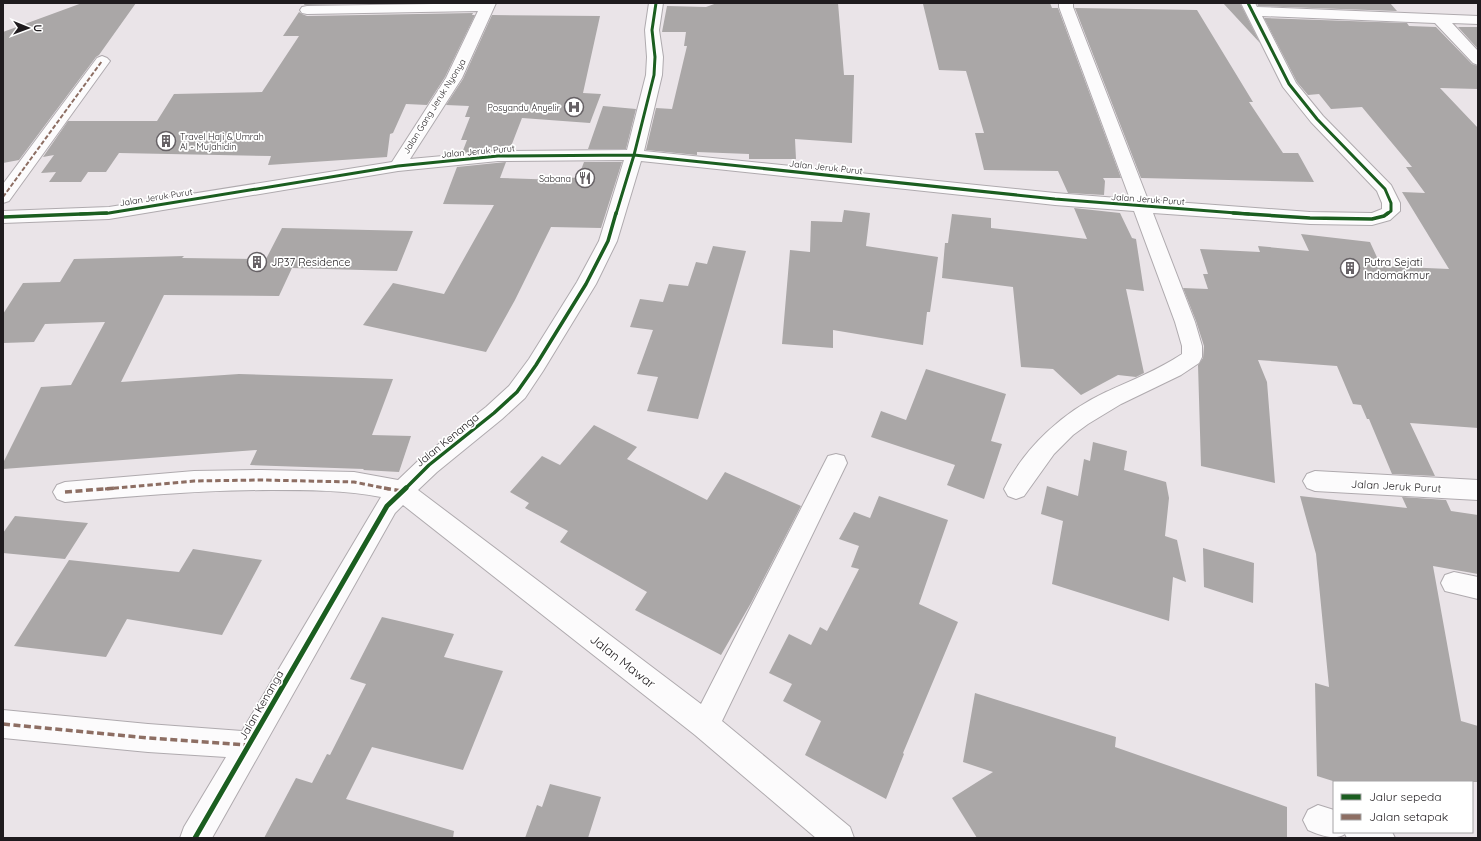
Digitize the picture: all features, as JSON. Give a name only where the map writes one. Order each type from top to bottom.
[{"type":"street","name":"Jalan Kenanga","points":[[194,838],[383,512],[429,465],[512,398],[536,365],[586,284],[608,241],[634,155],[654,75],[655,57],[652,30],[656,3]]},
{"type":"street","points":[[1016,489],[1050,443],[1082,416],[1112,398],[1153,381],[1179,368],[1192,357],[1192,346],[1185,322],[1066,3]]},
{"type":"street","points":[[307,10],[488,5]]},
{"type":"street","name":"Jalan Gang Jeruk Nyonya","points":[[398,166],[451,83],[475,38],[488,5]]},
{"type":"street","name":"Jalan Jeruk Purut","points":[[3,217],[109,213],[398,166],[498,156],[634,155],[1055,200],[1310,218],[1372,219],[1384,216],[1391,211],[1391,203],[1385,189],[1317,119],[1288,84],[1279,69],[1250,7]]},
{"type":"street","points":[[1250,7],[1478,20]]},
{"type":"street","points":[[1440,19],[1478,60]]},
{"type":"street","points":[[3,197],[102,61]]},
{"type":"street","points":[[705,725],[836,463]]},
{"type":"street","points":[[65,492],[194,481],[262,480],[354,482],[402,491]]},
{"type":"street","name":"Jalan Jeruk Purut","points":[[1315,481],[1478,490]]},
{"type":"street","name":"Jalan Mawar","points":[[402,491],[705,725],[839,838]]},
{"type":"street","points":[[1454,583],[1478,588]]},
{"type":"street","points":[[3,724],[148,738],[248,745]]},
{"type":"street","points":[[1362,833],[1380,838]]},
{"type":"building","points":[[82,3],[136,3],[99,55],[19,160],[3,163],[3,32]]},
{"type":"building","points":[[305,3],[401,3],[304,5]]},
{"type":"building","points":[[717,3],[838,3],[844,75],[854,75],[852,143],[795,139],[796,159],[749,159],[749,154],[697,152],[697,155],[646,150],[656,108],[672,109],[687,46],[684,46],[686,32],[662,32],[667,6],[706,7]]},
{"type":"building","points":[[1050,3],[1052,8],[1058,8],[1121,178],[1103,178],[1105,181],[1104,195],[1068,193],[1058,171],[984,170],[975,133],[984,133],[966,71],[939,70],[923,4]]},
{"type":"building","points":[[1223,3],[1240,3],[1260,43]]},
{"type":"building","points":[[1257,3],[1390,3],[1397,11],[1258,6]]},
{"type":"building","points":[[1075,8],[1197,10],[1253,102],[1249,102],[1283,153],[1298,153],[1314,182],[1141,178]]},
{"type":"building","points":[[299,12],[307,16],[473,13],[472,15],[475,15],[445,77],[427,105],[406,104],[393,133],[390,134],[387,157],[268,165],[271,156],[119,153],[106,172],[88,172],[81,182],[49,182],[56,172],[41,173],[54,155],[43,157],[68,121],[157,121],[174,94],[262,92],[299,36],[283,36]]},
{"type":"building","points":[[492,15],[600,16],[583,93],[601,94],[590,123],[522,118],[510,149],[462,153],[467,140],[461,140],[470,117],[465,117],[469,106],[446,105],[463,79]]},
{"type":"building","points":[[1264,18],[1407,23],[1409,26],[1436,27],[1472,64],[1478,66],[1478,89],[1440,88],[1478,128],[1478,428],[1410,423],[1435,476],[1392,474],[1369,419],[1367,419],[1361,405],[1353,404],[1337,366],[1258,360],[1267,382],[1275,483],[1201,466],[1198,365],[1203,358],[1204,346],[1183,288],[1208,289],[1203,274],[1208,274],[1200,249],[1260,252],[1258,246],[1309,251],[1301,234],[1370,242],[1381,266],[1449,269],[1402,192],[1425,193],[1406,167],[1412,167],[1362,107],[1331,109],[1319,94],[1308,95],[1297,82]]},
{"type":"building","points":[[1458,27],[1478,27],[1478,49]]},
{"type":"building","points":[[603,106],[636,109],[626,149],[588,149]]},
{"type":"building","points":[[506,162],[500,178],[561,180],[561,177],[578,178],[584,162],[622,162],[601,228],[551,227],[515,300],[486,352],[363,325],[393,283],[444,294],[494,205],[443,204],[457,167]]},
{"type":"building","points":[[1074,208],[1120,213],[1132,238],[1136,239],[1144,291],[1126,289],[1144,373],[1136,377],[1118,375],[1081,395],[1053,369],[1021,367],[1013,287],[942,278],[945,243],[948,243],[952,214],[991,218],[991,228],[1087,239]]},
{"type":"building","points":[[844,210],[870,213],[866,246],[938,257],[930,312],[927,312],[923,345],[833,330],[833,348],[782,344],[790,250],[810,252],[811,221],[842,222]]},
{"type":"building","points":[[282,228],[413,231],[397,271],[292,268],[279,296],[164,295],[121,382],[239,374],[393,379],[372,435],[411,436],[399,472],[363,470],[364,469],[250,465],[257,450],[3,469],[3,463],[41,387],[71,385],[105,322],[45,324],[34,342],[3,343],[3,314],[23,283],[60,282],[74,259],[184,256],[182,258],[266,259]]},
{"type":"building","points":[[713,246],[746,251],[698,419],[647,411],[658,377],[637,374],[653,330],[630,327],[640,299],[663,302],[669,284],[688,286],[696,262],[707,264]]},
{"type":"building","points":[[926,369],[1006,394],[991,441],[1002,444],[984,499],[947,485],[955,465],[871,437],[881,411],[906,420]]},
{"type":"building","points":[[594,425],[637,447],[627,459],[707,500],[725,472],[801,506],[751,603],[721,655],[635,610],[647,592],[560,542],[568,531],[525,508],[529,503],[510,492],[542,456],[560,465]]},
{"type":"building","points":[[1093,442],[1127,451],[1124,470],[1166,482],[1169,498],[1165,536],[1177,540],[1186,582],[1173,577],[1169,621],[1052,584],[1063,521],[1041,514],[1047,486],[1078,496],[1084,459],[1090,461]]},
{"type":"building","points":[[879,496],[948,520],[919,604],[958,622],[903,753],[904,754],[886,799],[805,755],[821,721],[783,701],[792,684],[769,673],[789,634],[811,645],[820,627],[827,631],[859,569],[851,567],[859,546],[839,539],[854,512],[870,518]]},
{"type":"building","points":[[1300,496],[1407,508],[1402,497],[1446,500],[1451,511],[1478,515],[1478,574],[1433,566],[1461,721],[1478,726],[1478,782],[1333,781],[1317,776],[1315,683],[1329,687],[1316,554]]},
{"type":"building","points":[[15,516],[88,523],[65,559],[3,553],[3,533]]},
{"type":"building","points":[[1203,548],[1254,563],[1253,603],[1204,587]]},
{"type":"building","points":[[193,549],[262,560],[222,635],[127,619],[106,657],[14,646],[69,560],[179,572]]},
{"type":"building","points":[[382,617],[454,634],[444,657],[503,671],[463,770],[372,747],[346,799],[454,831],[453,838],[264,838],[296,778],[312,783],[327,754],[330,755],[366,684],[350,679]]},
{"type":"building","points":[[975,693],[1116,737],[1115,747],[1287,807],[1287,838],[977,838],[952,798],[993,772],[963,762]]},
{"type":"building","points":[[550,784],[601,797],[588,838],[525,838],[537,805],[542,807]]},
{"type":"marked path","points":[[3,197],[102,61]]},
{"type":"marked path","points":[[65,492],[194,481],[262,480],[354,482],[402,491]]},
{"type":"marked path","points":[[3,724],[148,738],[248,745]]},
{"type":"cycle path","points":[[195,838],[387,506],[429,465],[494,413],[517,392],[536,365],[586,284],[608,241],[634,155],[654,75],[655,57],[652,30],[656,3]]},
{"type":"cycle path","points":[[3,217],[109,213],[398,166],[498,156],[536,155],[634,155],[1055,199],[1232,213],[1310,218],[1372,219],[1384,216],[1391,211],[1391,203],[1385,189],[1317,119],[1289,84],[1248,3]]},
{"type":"place","name":"Posyandu Anyelir","points":[[574,107]]},
{"type":"place","name":"Travel Haji & Umrah Al - Mujahidin","points":[[166,141]]},
{"type":"place","name":"Sabana","points":[[585,178]]},
{"type":"place","name":"JP37 Residence","points":[[257,262]]},
{"type":"place","name":"Putra Sejati Indomakmur","points":[[1350,268]]}]
